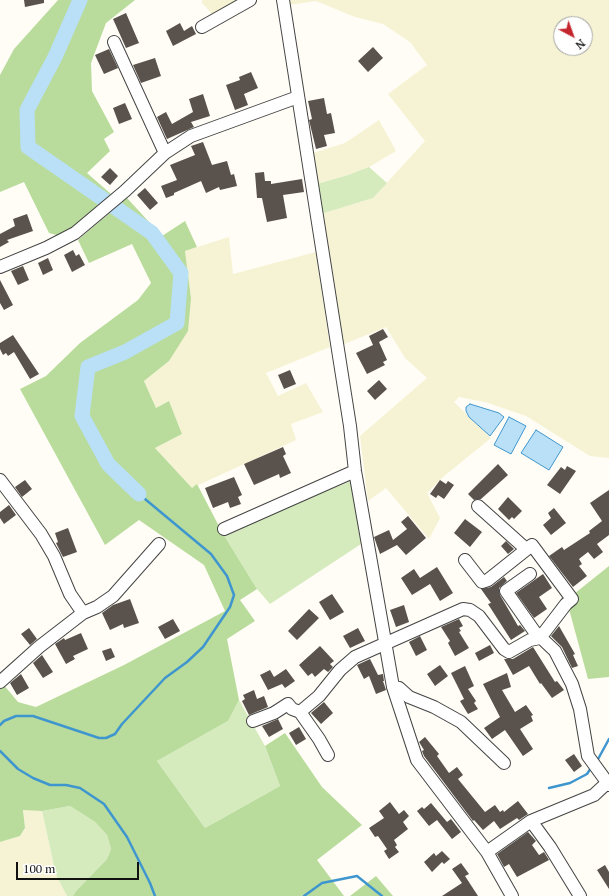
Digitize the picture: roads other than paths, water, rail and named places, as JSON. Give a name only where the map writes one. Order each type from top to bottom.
[{"type":"street","points":[[202,27],[250,0]]},
{"type":"street","points":[[283,0],[356,470],[393,687],[417,760],[487,852],[512,896]]},
{"type":"street","points":[[114,42],[165,153]]},
{"type":"street","points":[[0,267],[46,248],[75,233],[125,192],[165,153],[192,136],[298,97]]},
{"type":"street","points":[[224,529],[356,470]]},
{"type":"street","points":[[0,480],[41,534],[54,556],[70,594],[83,613]]},
{"type":"street","points":[[478,506],[526,549]]},
{"type":"street","points":[[0,682],[39,647],[83,613],[98,607],[113,596],[159,544]]},
{"type":"street","points":[[300,712],[318,696],[340,670],[355,657],[386,645],[463,609],[470,610],[479,616],[504,649],[509,652],[530,640],[540,638],[566,604],[572,599],[532,544],[488,580],[482,582],[465,560]]},
{"type":"street","points":[[487,852],[531,821],[594,795],[606,782],[588,756],[580,709],[572,684],[555,651],[540,638],[506,591],[530,574]]},
{"type":"street","points":[[393,687],[399,688],[409,697],[434,707],[461,722],[504,763]]},
{"type":"street","points":[[253,721],[274,713],[288,704],[292,709],[300,712],[328,755]]},
{"type":"street","points":[[531,821],[550,847],[580,896]]},
{"type":"water","points":[[470,404],[499,413],[504,417],[490,436],[469,417],[466,407]]},
{"type":"water","points":[[509,417],[526,426],[511,454],[494,445]]},
{"type":"water","points":[[536,430],[563,447],[549,470],[521,453]]},
{"type":"waterway","points":[[80,0],[55,57],[27,110],[28,147],[152,233],[181,273],[177,323],[125,352],[88,367],[82,416],[108,464],[139,494]]},
{"type":"waterway","points":[[0,725],[4,721],[16,716],[33,716],[99,738],[106,738],[115,734],[122,724],[165,678],[187,662],[203,647],[230,607],[234,595],[227,576],[211,554],[139,494]]},
{"type":"waterway","points":[[597,761],[609,739]]},
{"type":"waterway","points":[[0,751],[18,769],[33,778],[50,785],[66,785],[80,788],[104,804],[127,837],[155,896]]},
{"type":"waterway","points":[[549,788],[570,783],[587,774],[591,768]]},
{"type":"waterway","points":[[304,896],[322,883],[357,876],[382,896]]}]
